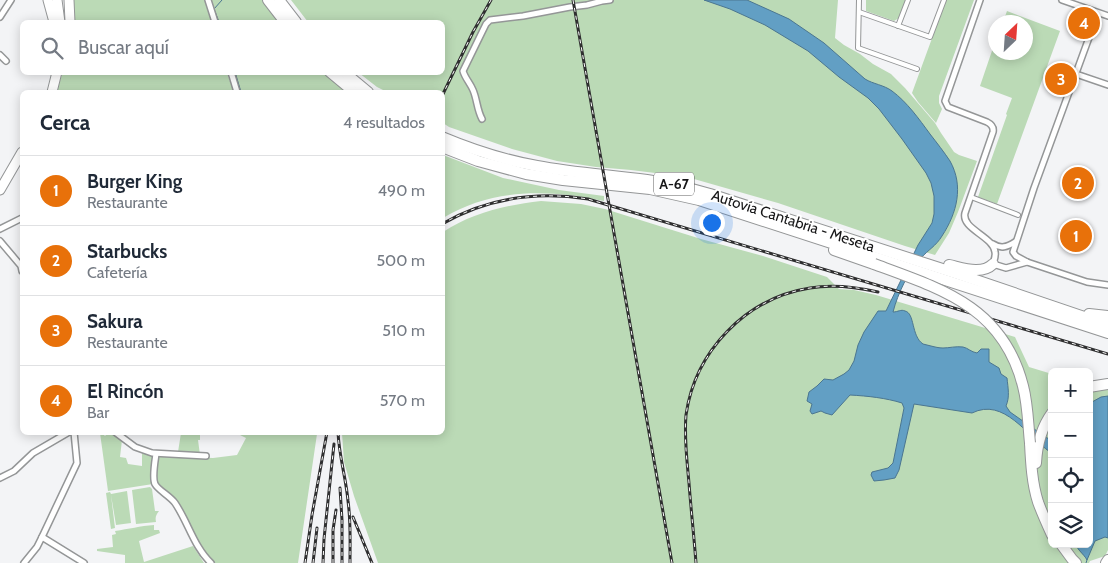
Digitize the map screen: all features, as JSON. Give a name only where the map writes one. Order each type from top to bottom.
[{"type":"highway","points":[[48,0],[53,20]]},
{"type":"highway","points":[[57,0],[60,20]]},
{"type":"highway","points":[[69,0],[70,20]]},
{"type":"highway","points":[[268,0],[283,20]]},
{"type":"highway","points":[[279,0],[294,20]]},
{"type":"highway","points":[[53,90],[57,75]]},
{"type":"highway","points":[[334,75],[352,90]]},
{"type":"highway","points":[[348,75],[366,90]]},
{"type":"highway","name":"Autovía Cantabria - Meseta","points":[[445,138],[478,151],[525,164],[649,180],[686,187],[806,224],[901,258]]},
{"type":"highway","name":"Autovía Cantabria - Meseta","points":[[445,148],[478,161],[526,174],[675,194],[901,258]]},
{"type":"highway","points":[[0,190],[20,155]]},
{"type":"highway","points":[[675,194],[874,264],[949,294],[975,310],[990,324],[1007,348],[1020,374],[1034,444],[1032,472],[1038,501],[1048,526]]},
{"type":"highway","points":[[901,258],[1076,310],[1108,316]]},
{"type":"highway","points":[[924,265],[979,270],[986,269],[993,264]]},
{"type":"highway","points":[[924,265],[1108,332]]},
{"type":"highway","points":[[996,286],[1108,325]]},
{"type":"highway","points":[[1093,386],[1108,384]]},
{"type":"highway","points":[[1034,444],[1048,420]]},
{"type":"highway","points":[[1045,520],[1048,524]]},
{"type":"highway","points":[[1059,548],[1068,563]]},
{"type":"highway","points":[[1064,548],[1076,563]]},
{"type":"street","points":[[0,17],[11,0]]},
{"type":"street","points":[[208,0],[214,20]]},
{"type":"street","points":[[482,119],[474,92],[463,71],[486,24],[490,20],[610,0]]},
{"type":"street","points":[[859,0],[858,48],[917,69]]},
{"type":"street","points":[[898,26],[908,0]]},
{"type":"street","points":[[859,12],[930,37],[944,0]]},
{"type":"street","points":[[980,0],[945,101],[948,107],[987,122],[993,128],[964,214],[964,219],[990,243],[996,252],[993,264],[1006,268],[1027,262]]},
{"type":"street","points":[[1062,0],[1108,16]]},
{"type":"street","points":[[1098,13],[1013,252],[1027,262],[1087,282],[1108,285]]},
{"type":"street","points":[[0,55],[6,61]]},
{"type":"street","points":[[1076,74],[1108,85]]},
{"type":"street","points":[[231,75],[236,90]]},
{"type":"street","points":[[970,197],[1018,214]]},
{"type":"street","points":[[0,229],[20,219]]},
{"type":"street","points":[[0,241],[20,266]]},
{"type":"street","points":[[990,243],[1002,247],[1016,242]]},
{"type":"street","points":[[0,478],[14,471],[33,453],[62,435]]},
{"type":"street","points":[[24,563],[37,547],[77,463],[74,435]]},
{"type":"street","points":[[119,435],[135,447],[156,454],[206,456]]},
{"type":"street","points":[[156,454],[154,483],[171,498],[202,552],[211,563]]},
{"type":"street","points":[[42,537],[84,563]]},
{"type":"green space","points":[[73,0],[205,0],[211,20],[73,20]]},
{"type":"green space","points":[[210,0],[263,0],[278,20],[216,20]]},
{"type":"green space","points":[[291,0],[838,0],[835,38],[891,74],[935,123],[954,152],[977,161],[949,233],[935,255],[778,203],[687,177],[557,161],[512,149],[449,127],[445,124],[445,90],[383,90],[362,75],[445,75],[445,20],[306,20]]},
{"type":"green space","points":[[866,0],[906,0],[899,18],[894,21],[866,11]]},
{"type":"green space","points":[[946,0],[974,0],[939,96],[939,103],[942,109],[936,123],[912,93]]},
{"type":"green space","points":[[1007,11],[1018,15],[1006,15]]},
{"type":"green space","points":[[1033,21],[1060,31],[997,204],[978,197],[1012,98],[980,86],[989,60],[1033,60]]},
{"type":"green space","points":[[62,75],[228,75],[233,90],[57,90]]},
{"type":"green space","points":[[234,75],[326,75],[344,90],[238,90]]},
{"type":"green space","points":[[445,156],[503,178],[559,190],[604,196],[604,201],[563,194],[521,194],[501,196],[462,208],[445,217]]},
{"type":"green space","points":[[541,201],[581,204],[605,209],[827,277],[839,289],[876,295],[1015,337],[1029,367],[1048,373],[1048,548],[1093,548],[1093,392],[1108,390],[1108,550],[1105,556],[1089,563],[378,563],[344,462],[342,435],[445,435],[445,231],[454,225],[490,211]]},
{"type":"green space","points":[[100,435],[115,435],[122,440],[120,457],[126,458],[128,464],[142,466],[142,453],[153,456],[151,483],[153,484],[108,491]]},
{"type":"green space","points":[[181,435],[200,435],[200,440],[198,440],[200,455],[178,452]]},
{"type":"green space","points":[[240,435],[317,435],[298,563],[215,563],[207,556],[176,501],[156,483],[157,457],[159,456],[213,458],[237,455],[246,438]]},
{"type":"green space","points":[[150,487],[152,489],[155,511],[159,511],[156,516],[156,522],[136,524],[132,490]]},
{"type":"green space","points":[[127,491],[131,523],[116,525],[111,495],[115,528],[111,529],[106,493]]},
{"type":"green space","points":[[154,525],[154,530],[159,530],[160,533],[139,541],[144,562],[193,546],[204,563],[125,563],[125,555],[97,551],[97,549],[113,547],[112,535],[116,534],[115,531]]},
{"type":"water","points":[[704,0],[747,0],[789,19],[824,43],[865,79],[889,89],[903,100],[943,151],[950,161],[957,180],[958,190],[955,209],[940,239],[921,258],[908,276],[893,312],[902,310],[908,313],[917,336],[923,344],[942,348],[963,347],[977,353],[981,349],[989,349],[989,362],[999,368],[1001,374],[1007,378],[1008,396],[1006,406],[1010,412],[1048,438],[1048,450],[1024,428],[1005,414],[994,410],[984,409],[972,413],[914,404],[899,470],[895,478],[874,481],[871,475],[872,472],[888,468],[893,463],[904,408],[902,403],[850,395],[832,415],[821,411],[812,414],[810,411],[812,404],[807,401],[809,392],[824,379],[833,380],[849,370],[864,332],[878,311],[886,311],[918,245],[932,223],[934,196],[926,173],[879,109],[868,98],[808,51],[765,25],[730,9]]},
{"type":"water","points":[[1108,396],[1108,538],[1105,537],[1095,541],[1093,546],[1093,401]]},
{"type":"water","points":[[1078,548],[1092,548],[1087,560]]},
{"type":"waterway","points":[[218,20],[214,9],[222,0]]},
{"type":"waterway","points":[[236,75],[240,90]]},
{"type":"railway","points":[[445,90],[491,0]]},
{"type":"railway","points":[[573,0],[672,563]]},
{"type":"railway","points":[[445,222],[477,208],[513,199],[550,196],[588,199],[1108,354]]},
{"type":"railway","points":[[696,563],[686,449],[686,415],[691,392],[700,370],[712,349],[727,331],[745,316],[765,303],[787,294],[827,286],[853,287],[878,292]]},
{"type":"railway","points":[[305,563],[326,435]]},
{"type":"railway","points":[[338,435],[349,509],[350,563]]},
{"type":"railway","points":[[323,563],[334,444]]},
{"type":"railway","points":[[340,488],[342,563]]},
{"type":"railway","points":[[333,563],[333,530],[336,510]]},
{"type":"railway","points":[[353,517],[372,563]]},
{"type":"railway","points":[[313,563],[317,528]]},
{"type":"place","name":"El Rincón","points":[[1084,23]]},
{"type":"place","name":"Sakura","points":[[1061,79]]},
{"type":"place","name":"Starbucks","points":[[1078,183]]},
{"type":"place","name":"Burger King","points":[[1076,236]]}]
